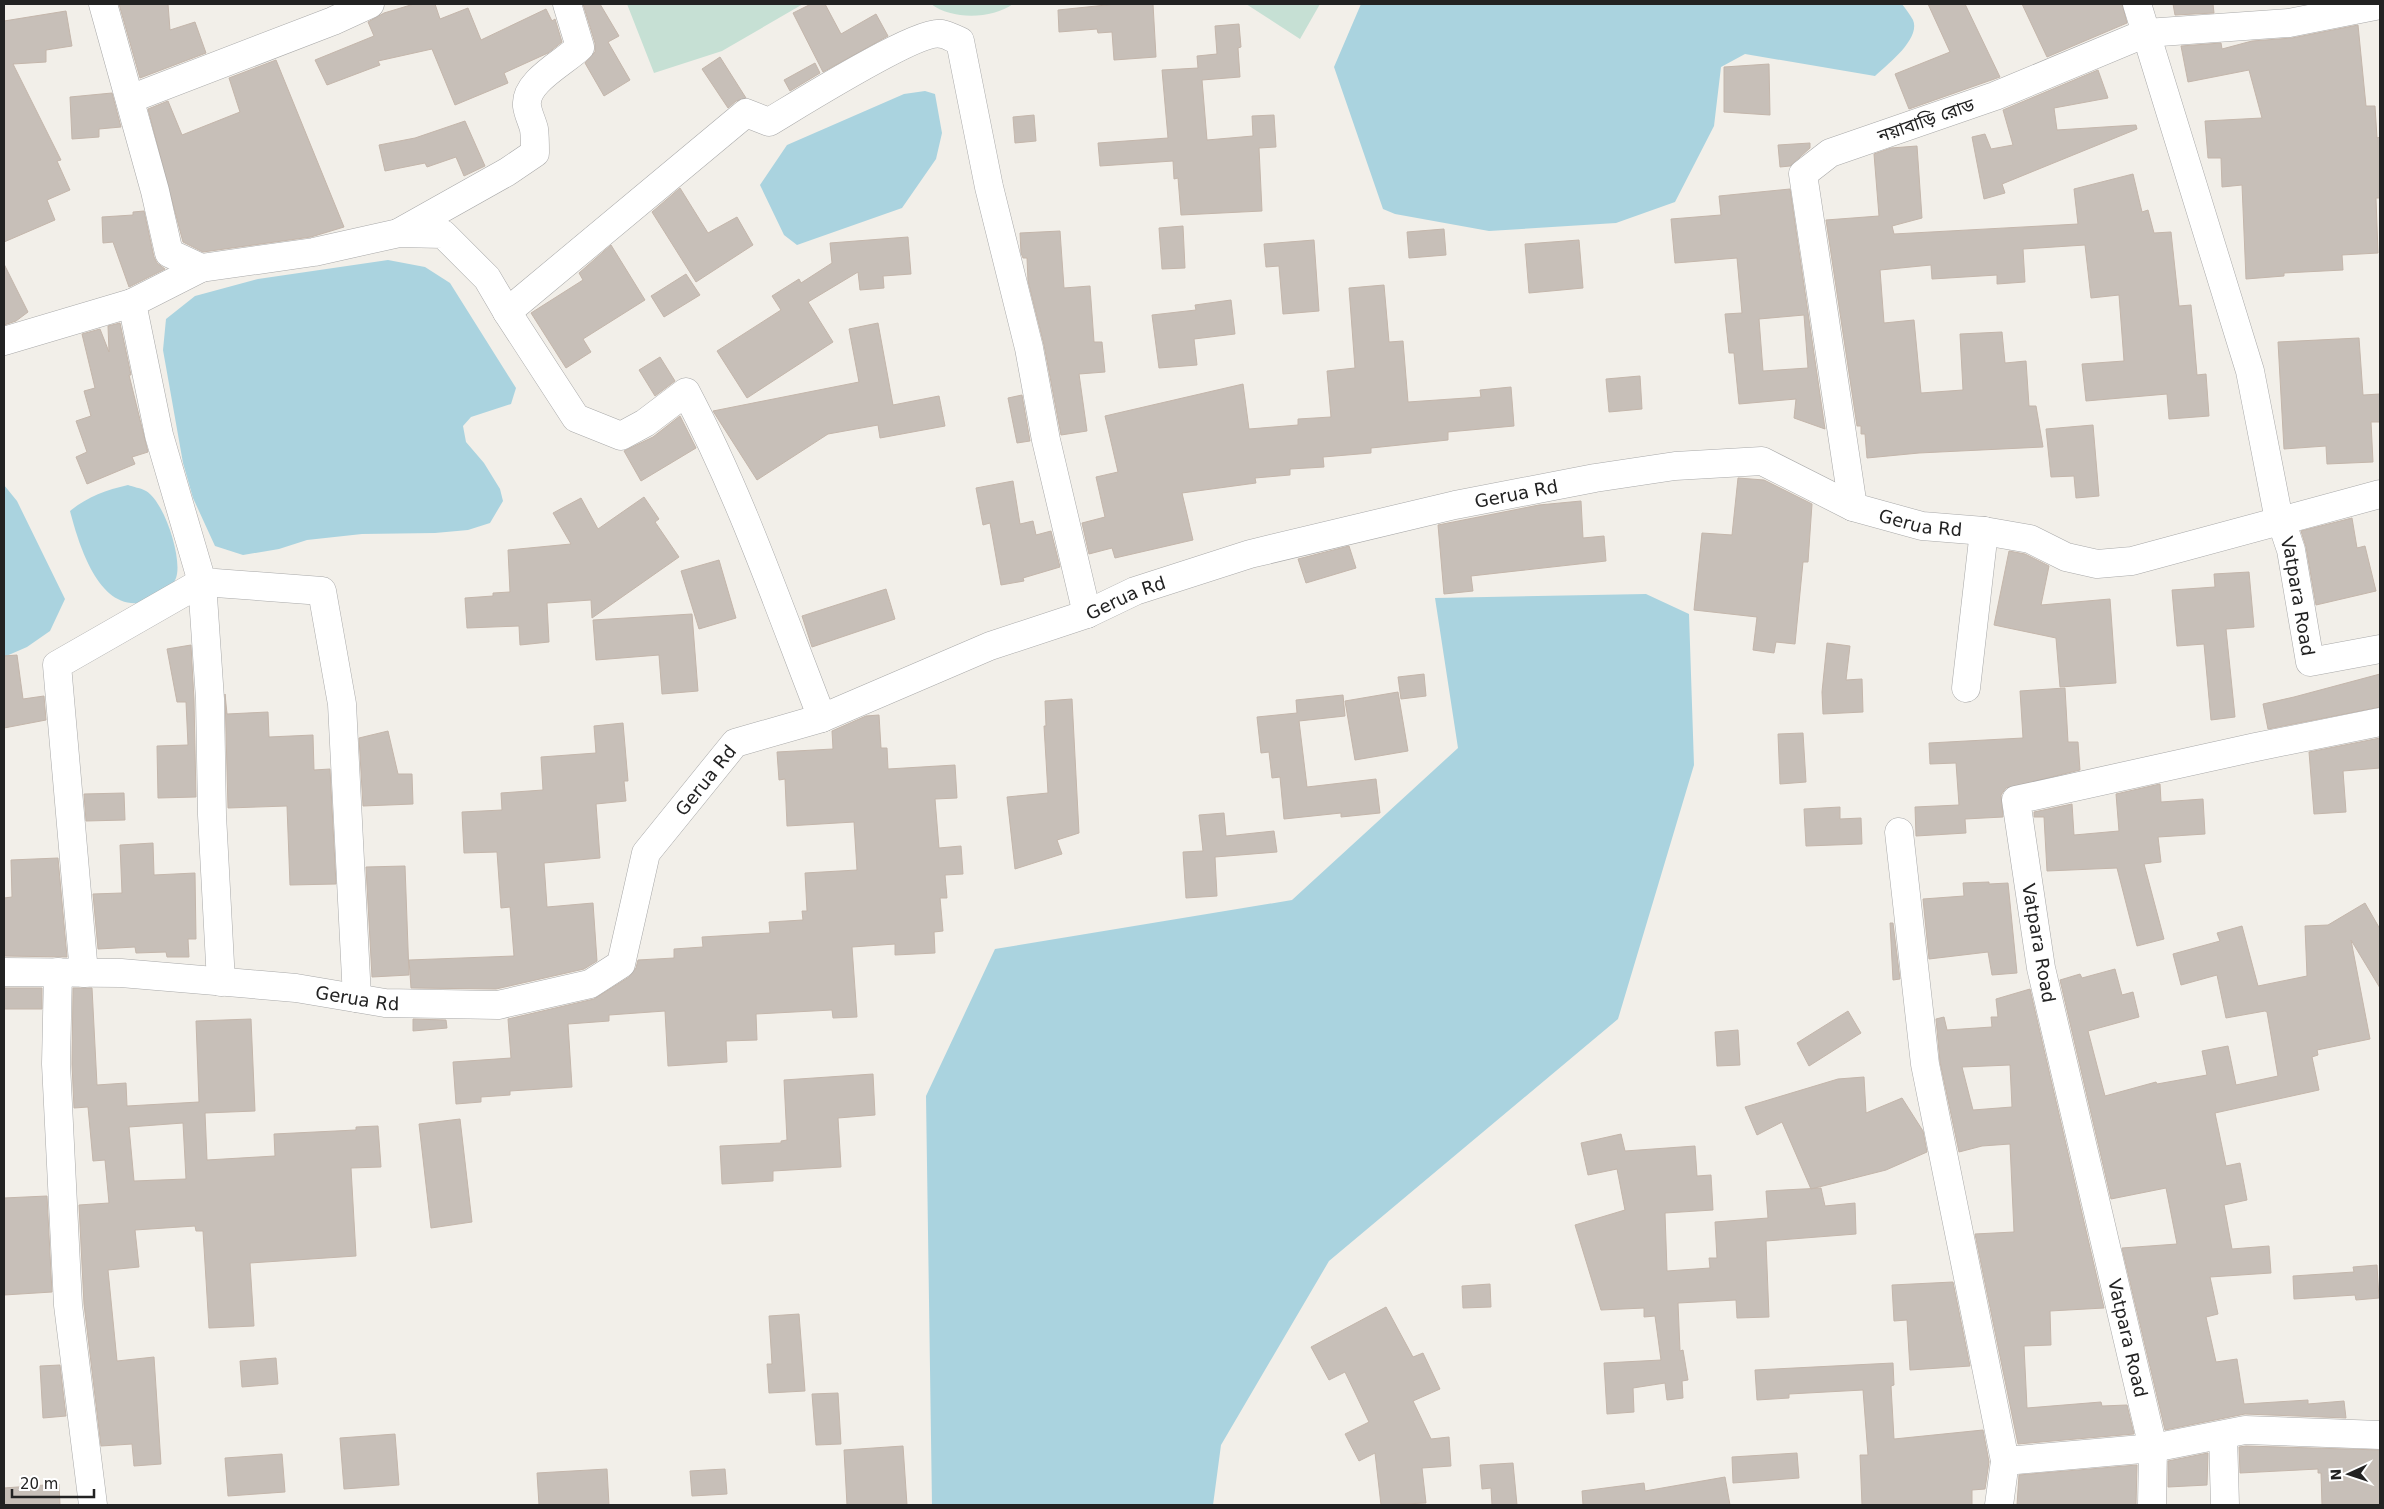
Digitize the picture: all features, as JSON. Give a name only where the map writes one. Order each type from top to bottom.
[{"type":"street","points":[[103,4],[156,191],[169,253],[201,268]]},
{"type":"street","points":[[130,99],[333,21],[370,4]]},
{"type":"street","points":[[398,233],[508,172],[535,152],[534,130],[526,105],[530,91],[549,70],[568,59],[580,47],[568,4]]},
{"type":"street","points":[[2137,4],[2250,371],[2279,520]]},
{"type":"street","name":"নয়াবাড়ি রোড","points":[[1853,507],[1803,174],[1830,153],[1995,96],[2146,33],[2289,23],[2380,5]]},
{"type":"street","points":[[506,312],[746,113],[769,122],[908,42],[941,33],[960,42],[989,187],[1029,348],[1046,440],[1087,614]]},
{"type":"street","points":[[4,341],[132,303],[201,268],[314,252],[398,233],[443,234],[487,278],[506,312],[576,418],[621,436],[645,423],[686,392],[710,438],[747,525],[822,718]]},
{"type":"street","points":[[132,303],[159,435],[202,582],[210,699],[212,815],[221,982]]},
{"type":"street","name":"Gerua Rd","points":[[4,972],[121,973],[296,988],[385,1002],[498,1005],[590,984],[621,964],[646,853],[735,743],[822,718],[990,646],[1087,614],[1135,591],[1250,554],[1455,505],[1596,478],[1675,466],[1762,461],[1853,507],[1922,526],[1984,531],[2030,539],[2066,557],[2097,564],[2132,561],[2380,494]]},
{"type":"street","name":"Vatpara Road","points":[[2279,520],[2291,550],[2310,663],[2380,649]]},
{"type":"street","points":[[1966,688],[1984,531]]},
{"type":"street","points":[[84,973],[57,666],[202,582],[322,591],[342,704],[357,998]]},
{"type":"street","name":"Vatpara Road","points":[[2153,1448],[2041,968],[2016,800],[2380,722]]},
{"type":"street","points":[[1900,832],[1925,1064],[2005,1461],[1999,1505]]},
{"type":"street","points":[[58,972],[56,1064],[68,1305],[93,1505]]},
{"type":"street","points":[[2005,1461],[2153,1448],[2245,1430],[2380,1435]]},
{"type":"street","points":[[2222,1435],[2225,1505]]},
{"type":"street","points":[[2152,1505],[2153,1448]]},
{"type":"green space","points":[[627,4],[803,4],[722,51],[654,73]]},
{"type":"green space","points":[[931,4],[1013,4],[994,13],[972,16],[950,13]]},
{"type":"green space","points":[[1246,4],[1320,4],[1300,39]]},
{"type":"water","points":[[1361,4],[1902,4],[1913,20],[1914,27],[1908,43],[1875,76],[1745,54],[1721,67],[1714,126],[1675,202],[1616,223],[1489,231],[1395,214],[1383,209],[1334,67]]},
{"type":"water","points":[[925,91],[935,94],[942,133],[936,159],[902,208],[797,245],[784,235],[760,185],[787,145],[904,94]]},
{"type":"water","points":[[388,260],[425,267],[450,283],[516,388],[511,404],[471,417],[463,426],[466,442],[484,463],[500,489],[503,501],[490,523],[468,530],[435,533],[362,534],[307,540],[279,549],[243,555],[215,546],[193,498],[183,463],[163,350],[166,319],[195,296],[258,279]]},
{"type":"water","points":[[4,485],[17,501],[65,599],[50,631],[27,647],[4,657]]},
{"type":"water","points":[[128,485],[142,489],[153,497],[165,518],[177,558],[176,578],[165,593],[148,601],[131,603],[117,598],[105,589],[94,575],[79,542],[70,511],[97,495]]},
{"type":"water","points":[[1646,594],[1689,614],[1694,765],[1618,1019],[1329,1261],[1221,1445],[1213,1505],[932,1505],[926,1096],[995,949],[1292,900],[1458,748],[1435,598]]},
{"type":"building","points":[[119,4],[168,4],[170,30],[195,22],[206,53],[140,78]]},
{"type":"building","points":[[414,4],[435,4],[440,19],[468,8],[481,40],[546,9],[552,21],[555,19],[562,42],[548,53],[504,73],[508,83],[455,105],[432,49],[378,61],[380,65],[327,85],[315,60],[374,36],[368,22],[384,13]]},
{"type":"building","points":[[583,4],[600,4],[619,36],[608,42],[630,80],[604,96],[585,63],[595,52],[595,43]]},
{"type":"building","points":[[811,4],[825,4],[841,34],[876,14],[888,36],[823,72],[793,13]]},
{"type":"building","points":[[1116,4],[1153,4],[1156,57],[1114,60],[1112,32],[1098,33],[1097,29],[1059,32],[1058,10]]},
{"type":"building","points":[[1928,4],[1965,4],[2000,77],[1909,109],[1895,74],[1950,52]]},
{"type":"building","points":[[2022,4],[2122,4],[2127,23],[2047,57]]},
{"type":"building","points":[[2173,4],[2213,4],[2214,13],[2175,15]]},
{"type":"building","points":[[66,11],[72,46],[46,50],[46,62],[13,64],[61,160],[57,161],[70,190],[47,200],[55,220],[4,242],[4,21]]},
{"type":"building","points":[[1239,24],[1241,47],[1238,48],[1240,77],[1202,80],[1207,140],[1253,136],[1252,116],[1274,115],[1276,147],[1259,148],[1262,211],[1181,215],[1178,178],[1174,179],[1173,161],[1100,166],[1098,143],[1168,138],[1162,70],[1198,68],[1197,56],[1217,54],[1215,26]]},
{"type":"building","points":[[2358,25],[2366,106],[2375,106],[2377,138],[2380,137],[2380,198],[2376,198],[2378,253],[2342,255],[2343,270],[2284,273],[2284,276],[2246,279],[2242,185],[2222,187],[2221,158],[2208,158],[2205,121],[2262,118],[2249,70],[2188,82],[2181,46],[2221,43],[2222,49],[2252,41],[2292,38]]},
{"type":"building","points":[[720,57],[746,98],[736,101],[728,108],[702,69]]},
{"type":"building","points":[[276,60],[344,227],[311,237],[203,252],[183,242],[148,109],[168,101],[182,135],[240,112],[229,78]]},
{"type":"building","points":[[815,63],[820,73],[790,91],[784,80]]},
{"type":"building","points":[[1769,64],[1770,115],[1724,112],[1724,67]]},
{"type":"building","points":[[2098,70],[2108,98],[2054,108],[2057,130],[2136,125],[2137,129],[2002,184],[2005,193],[1984,199],[1972,137],[1985,134],[1991,149],[2013,145],[2003,110]]},
{"type":"building","points":[[112,93],[121,127],[99,129],[99,137],[72,139],[70,97]]},
{"type":"building","points":[[1034,115],[1036,141],[1015,143],[1013,117]]},
{"type":"building","points":[[465,121],[485,166],[464,176],[456,157],[427,167],[425,163],[385,171],[379,145],[415,138]]},
{"type":"building","points":[[1810,143],[1810,148],[1790,166],[1780,167],[1778,145]]},
{"type":"building","points":[[1917,146],[1922,218],[1892,226],[1894,234],[2078,224],[2074,189],[2133,174],[2142,212],[2148,210],[2154,233],[2171,232],[2179,306],[2191,305],[2197,375],[2206,374],[2209,416],[2169,419],[2167,394],[2086,401],[2082,364],[2124,361],[2119,295],[2091,298],[2085,245],[2023,249],[2025,282],[1997,284],[1997,275],[1932,279],[1931,265],[1880,270],[1884,323],[1914,320],[1921,393],[1963,390],[1960,334],[2002,332],[2005,363],[2026,361],[2029,406],[2036,406],[2043,447],[1919,453],[1867,458],[1865,434],[1861,434],[1861,426],[1857,426],[1826,220],[1879,216],[1874,154],[1891,148]]},
{"type":"building","points":[[680,188],[708,233],[737,217],[753,245],[696,282],[652,212]]},
{"type":"building","points":[[1790,189],[1825,429],[1794,418],[1796,399],[1739,404],[1734,353],[1729,353],[1725,314],[1742,313],[1737,258],[1675,263],[1671,219],[1721,215],[1719,196]],"holes":[[[1804,315],[1808,368],[1763,371],[1759,319]]]},
{"type":"building","points":[[144,211],[154,257],[157,263],[165,269],[129,287],[113,242],[103,243],[102,217],[133,215],[133,212]]},
{"type":"building","points":[[1183,226],[1185,268],[1162,269],[1159,228]]},
{"type":"building","points":[[1444,229],[1446,255],[1409,258],[1407,232]]},
{"type":"building","points":[[1060,231],[1064,288],[1090,286],[1094,342],[1102,342],[1105,372],[1079,374],[1087,431],[1061,435],[1044,345],[1028,281],[1027,258],[1023,258],[1021,253],[1020,233]]},
{"type":"building","points":[[908,237],[911,274],[883,276],[884,288],[860,290],[858,272],[808,302],[833,342],[747,398],[717,351],[781,310],[772,296],[799,279],[801,283],[832,263],[830,243]]},
{"type":"building","points":[[1314,240],[1319,311],[1283,314],[1279,266],[1266,267],[1264,244]]},
{"type":"building","points":[[1579,240],[1583,288],[1529,293],[1525,244]]},
{"type":"building","points":[[611,245],[645,300],[583,339],[591,352],[566,368],[531,313],[583,280],[579,273]]},
{"type":"building","points":[[4,264],[28,312],[16,321],[4,325]]},
{"type":"building","points":[[686,274],[700,295],[664,317],[651,296]]},
{"type":"building","points":[[1384,285],[1389,342],[1403,341],[1408,402],[1481,397],[1480,390],[1511,387],[1514,426],[1448,432],[1448,440],[1371,448],[1371,453],[1323,457],[1324,467],[1290,469],[1290,475],[1255,478],[1256,483],[1182,493],[1193,540],[1115,558],[1112,548],[1089,554],[1082,523],[1105,517],[1096,477],[1118,472],[1105,416],[1243,384],[1249,429],[1298,425],[1298,419],[1331,417],[1327,371],[1355,368],[1349,288]]},
{"type":"building","points":[[1231,300],[1235,334],[1194,339],[1197,365],[1159,368],[1152,315],[1196,310],[1195,305]]},
{"type":"building","points":[[120,323],[131,375],[129,375],[148,452],[132,457],[135,464],[87,484],[76,457],[87,452],[76,421],[91,416],[84,391],[95,388],[82,334],[100,329],[109,352],[108,326]]},
{"type":"building","points":[[878,323],[893,405],[939,396],[945,426],[880,438],[878,425],[828,434],[757,480],[713,411],[859,382],[849,329]]},
{"type":"building","points":[[2359,338],[2363,395],[2380,394],[2380,422],[2371,422],[2373,462],[2327,464],[2326,446],[2284,449],[2278,342]]},
{"type":"building","points":[[660,357],[675,381],[655,396],[639,370]]},
{"type":"building","points":[[1640,376],[1642,409],[1609,412],[1606,379]]},
{"type":"building","points":[[1022,395],[1030,441],[1017,443],[1008,398]]},
{"type":"building","points":[[680,416],[696,448],[641,481],[624,451],[653,437]]},
{"type":"building","points":[[2093,425],[2099,496],[2076,498],[2074,476],[2051,477],[2046,429]]},
{"type":"building","points":[[1738,478],[1764,480],[1812,504],[1808,562],[1803,562],[1795,644],[1776,642],[1774,653],[1753,650],[1757,617],[1694,610],[1702,533],[1732,535]]},
{"type":"building","points":[[1013,481],[1020,524],[1033,521],[1036,535],[1051,531],[1060,567],[1023,578],[1024,581],[1001,585],[990,523],[983,525],[976,488]]},
{"type":"building","points":[[644,497],[659,519],[655,522],[679,557],[592,618],[591,600],[547,603],[549,642],[520,645],[519,626],[467,628],[465,598],[493,596],[493,593],[510,592],[508,550],[571,544],[553,513],[581,498],[598,529]]},
{"type":"building","points":[[1581,501],[1583,538],[1604,536],[1606,561],[1471,576],[1473,591],[1444,594],[1438,525],[1539,505]]},
{"type":"building","points":[[2352,518],[2357,548],[2365,546],[2376,591],[2316,605],[2306,547],[2301,531]]},
{"type":"building","points":[[1349,546],[1356,568],[1306,583],[1298,559]]},
{"type":"building","points":[[2009,551],[2025,554],[2049,566],[2041,605],[2110,599],[2116,683],[2060,687],[2056,638],[1994,625]]},
{"type":"building","points":[[719,560],[736,618],[699,629],[681,571]]},
{"type":"building","points":[[2249,572],[2254,627],[2226,629],[2235,717],[2211,720],[2204,644],[2177,646],[2172,590],[2215,587],[2214,574]]},
{"type":"building","points":[[886,589],[895,619],[812,647],[802,616]]},
{"type":"building","points":[[692,614],[698,691],[662,694],[659,655],[596,660],[593,620]]},
{"type":"building","points":[[1827,643],[1850,646],[1846,680],[1862,679],[1863,712],[1823,714],[1822,692]]},
{"type":"building","points":[[191,645],[196,797],[158,798],[157,746],[188,745],[186,702],[177,702],[167,649]]},
{"type":"building","points":[[17,655],[23,699],[44,696],[46,720],[4,728],[4,656]]},
{"type":"building","points":[[1424,674],[1426,696],[1401,699],[1398,677]]},
{"type":"building","points":[[2380,674],[2380,707],[2268,729],[2263,704]]},
{"type":"building","points":[[2065,688],[2068,742],[2078,742],[2080,770],[2006,788],[2001,795],[2003,817],[1965,819],[1966,833],[1916,836],[1915,807],[1959,805],[1956,763],[1930,764],[1929,743],[2023,738],[2020,691]]},
{"type":"building","points":[[1398,692],[1408,751],[1355,760],[1345,701]]},
{"type":"building","points":[[225,694],[227,714],[268,712],[269,737],[313,735],[314,770],[330,769],[336,884],[290,885],[287,806],[228,808]]},
{"type":"building","points":[[1343,695],[1345,716],[1299,721],[1307,787],[1376,779],[1380,813],[1341,817],[1341,813],[1284,819],[1280,777],[1272,778],[1269,752],[1261,753],[1257,717],[1297,713],[1296,700]]},
{"type":"building","points":[[1072,699],[1079,833],[1057,840],[1062,854],[1015,869],[1007,797],[1048,793],[1044,726],[1046,726],[1045,701]]},
{"type":"building","points":[[879,715],[881,748],[887,748],[888,769],[955,765],[957,798],[935,799],[939,848],[961,846],[963,874],[945,875],[947,898],[940,898],[943,931],[934,932],[935,953],[895,955],[895,944],[852,947],[857,1017],[833,1018],[832,1010],[756,1014],[757,1040],[726,1041],[727,1062],[668,1066],[665,1011],[609,1015],[609,1021],[568,1024],[572,1087],[510,1091],[510,1095],[481,1097],[481,1102],[456,1104],[453,1062],[511,1058],[508,1019],[594,999],[629,977],[636,968],[638,960],[674,958],[674,949],[703,947],[702,937],[770,933],[769,922],[803,920],[802,911],[807,911],[805,873],[857,870],[854,822],[787,826],[785,779],[779,780],[777,752],[833,749],[832,731],[866,716]]},
{"type":"building","points":[[623,723],[628,781],[624,781],[626,801],[596,804],[600,858],[544,863],[547,907],[593,903],[597,961],[584,969],[496,989],[411,988],[409,960],[514,956],[510,907],[501,908],[497,852],[464,853],[462,812],[502,810],[501,793],[543,790],[541,757],[596,753],[594,726]]},
{"type":"building","points":[[388,731],[398,774],[412,774],[413,804],[363,806],[359,738]]},
{"type":"building","points":[[1803,733],[1806,782],[1780,784],[1778,734]]},
{"type":"building","points":[[2380,738],[2380,768],[2343,771],[2346,812],[2314,814],[2309,752]]},
{"type":"building","points":[[2160,784],[2161,802],[2203,799],[2205,834],[2158,837],[2161,862],[2144,864],[2164,939],[2137,946],[2117,868],[2047,871],[2044,817],[2034,817],[2034,812],[2072,804],[2074,835],[2119,831],[2116,794]]},
{"type":"building","points":[[124,793],[125,820],[86,821],[84,794]]},
{"type":"building","points":[[1840,807],[1840,819],[1861,818],[1862,844],[1806,846],[1804,809]]},
{"type":"building","points":[[1224,813],[1226,836],[1274,831],[1277,852],[1215,857],[1217,896],[1186,898],[1183,852],[1203,851],[1199,815]]},
{"type":"building","points":[[153,843],[154,875],[195,873],[196,939],[188,939],[189,957],[167,957],[166,952],[136,953],[135,947],[98,949],[93,894],[122,893],[120,845]]},
{"type":"building","points":[[58,858],[67,957],[4,956],[4,898],[12,897],[11,860]]},
{"type":"building","points":[[405,866],[409,975],[372,977],[366,867]]},
{"type":"building","points":[[1989,882],[1989,884],[2008,883],[2017,973],[1992,975],[1988,952],[1929,959],[1923,899],[1964,896],[1963,883]]},
{"type":"building","points":[[2365,903],[2380,929],[2380,988],[2351,940],[2370,1039],[2317,1050],[2318,1055],[2312,1057],[2319,1090],[2215,1113],[2226,1166],[2240,1163],[2247,1200],[2224,1205],[2232,1249],[2269,1246],[2271,1273],[2210,1277],[2218,1314],[2206,1317],[2216,1362],[2237,1359],[2244,1404],[2308,1400],[2308,1404],[2344,1401],[2346,1418],[2245,1414],[2165,1430],[2122,1248],[2177,1244],[2166,1188],[2111,1199],[2060,980],[2080,974],[2082,978],[2115,969],[2122,995],[2133,992],[2139,1017],[2088,1031],[2105,1096],[2156,1082],[2157,1084],[2207,1075],[2202,1051],[2228,1046],[2236,1085],[2278,1076],[2267,1012],[2226,1018],[2217,975],[2181,985],[2173,954],[2220,941],[2217,933],[2242,926],[2258,986],[2307,976],[2305,926],[2328,925]]},
{"type":"building","points":[[1890,923],[1893,923],[1900,979],[1893,980]]},
{"type":"building","points":[[4,988],[42,988],[42,1009],[4,1009]]},
{"type":"building","points":[[73,988],[92,988],[97,1085],[126,1083],[127,1106],[199,1102],[196,1021],[251,1019],[255,1111],[205,1113],[207,1160],[275,1156],[274,1134],[356,1130],[356,1127],[378,1126],[381,1167],[351,1168],[356,1256],[250,1263],[254,1326],[209,1328],[203,1231],[196,1231],[195,1226],[135,1230],[139,1267],[108,1270],[117,1361],[154,1357],[161,1464],[134,1466],[132,1444],[101,1446],[84,1304],[79,1205],[109,1203],[105,1160],[93,1161],[88,1107],[74,1108],[72,1064]],"holes":[[[183,1123],[186,1179],[134,1181],[129,1127]]]},
{"type":"building","points":[[2030,989],[2104,1308],[2050,1311],[2051,1345],[2024,1346],[2027,1408],[2101,1402],[2102,1406],[2127,1405],[2134,1434],[2018,1444],[1975,1234],[2014,1232],[2010,1144],[1982,1146],[1959,1152],[1940,1062],[1936,1019],[1944,1017],[1947,1030],[1992,1027],[1991,1017],[1998,1017],[1996,999]],"holes":[[[2010,1065],[2012,1107],[1973,1110],[1962,1067]]]},
{"type":"building","points":[[1848,1011],[1861,1033],[1809,1066],[1797,1043]]},
{"type":"building","points":[[413,1019],[446,1020],[447,1028],[413,1031]]},
{"type":"building","points":[[1738,1030],[1740,1065],[1717,1066],[1715,1032]]},
{"type":"building","points":[[873,1074],[875,1115],[838,1118],[841,1167],[773,1171],[773,1181],[722,1184],[720,1146],[781,1143],[781,1141],[787,1140],[784,1080]]},
{"type":"building","points":[[1864,1077],[1866,1113],[1902,1098],[1923,1131],[1927,1152],[1886,1170],[1811,1189],[1782,1122],[1757,1135],[1745,1107],[1838,1079]]},
{"type":"building","points":[[460,1119],[472,1222],[431,1228],[419,1124]]},
{"type":"building","points":[[1621,1134],[1625,1151],[1695,1146],[1697,1176],[1711,1175],[1713,1210],[1665,1213],[1667,1271],[1710,1268],[1709,1258],[1717,1258],[1715,1222],[1768,1218],[1766,1191],[1821,1188],[1825,1206],[1855,1203],[1856,1234],[1766,1241],[1769,1317],[1737,1318],[1736,1300],[1678,1303],[1680,1351],[1683,1350],[1688,1380],[1682,1381],[1683,1398],[1667,1400],[1665,1383],[1633,1388],[1634,1412],[1607,1414],[1604,1363],[1661,1360],[1655,1316],[1644,1317],[1644,1308],[1601,1310],[1575,1225],[1625,1210],[1617,1169],[1588,1175],[1581,1143]]},
{"type":"building","points":[[47,1196],[52,1292],[4,1295],[4,1198]]},
{"type":"building","points":[[2377,1265],[2379,1298],[2356,1300],[2355,1295],[2294,1299],[2293,1276],[2354,1272],[2353,1267]]},
{"type":"building","points":[[1953,1282],[1970,1366],[1910,1370],[1907,1320],[1894,1321],[1892,1285]]},
{"type":"building","points":[[1490,1284],[1491,1307],[1463,1308],[1462,1286]]},
{"type":"building","points":[[1386,1307],[1413,1357],[1423,1353],[1440,1389],[1413,1401],[1431,1439],[1449,1437],[1451,1466],[1422,1468],[1426,1503],[1381,1505],[1375,1453],[1359,1461],[1345,1434],[1369,1422],[1345,1372],[1329,1380],[1311,1347]]},
{"type":"building","points":[[799,1314],[805,1391],[769,1393],[767,1364],[772,1364],[769,1316]]},
{"type":"building","points":[[276,1358],[278,1384],[242,1387],[240,1361]]},
{"type":"building","points":[[1893,1363],[1894,1385],[1891,1386],[1894,1439],[1983,1430],[1989,1462],[1985,1489],[1972,1490],[1972,1505],[1862,1505],[1860,1455],[1868,1455],[1863,1390],[1789,1394],[1789,1398],[1757,1400],[1755,1370]]},
{"type":"building","points":[[60,1365],[66,1416],[43,1418],[40,1366]]},
{"type":"building","points":[[838,1393],[841,1444],[816,1445],[812,1394]]},
{"type":"building","points":[[395,1434],[399,1485],[344,1489],[340,1438]]},
{"type":"building","points":[[903,1446],[907,1505],[847,1505],[844,1450]]},
{"type":"building","points":[[2239,1447],[2380,1450],[2380,1505],[2322,1505],[2321,1473],[2318,1473],[2318,1469],[2240,1473]]},
{"type":"building","points":[[1797,1453],[1799,1478],[1733,1483],[1732,1457]]},
{"type":"building","points":[[2208,1453],[2207,1485],[2168,1487],[2168,1461]]},
{"type":"building","points":[[282,1454],[285,1492],[228,1496],[225,1458]]},
{"type":"building","points":[[1513,1463],[1517,1505],[1492,1505],[1491,1488],[1482,1489],[1480,1465]]},
{"type":"building","points":[[2137,1465],[2136,1505],[2017,1505],[2019,1475]]},
{"type":"building","points":[[607,1469],[609,1505],[539,1505],[537,1473]]},
{"type":"building","points":[[725,1469],[727,1494],[692,1496],[690,1471]]},
{"type":"building","points":[[1725,1477],[1730,1505],[1583,1505],[1582,1491],[1644,1483],[1645,1491]]},
{"type":"building","points":[[59,1484],[60,1505],[4,1505],[4,1488]]}]
